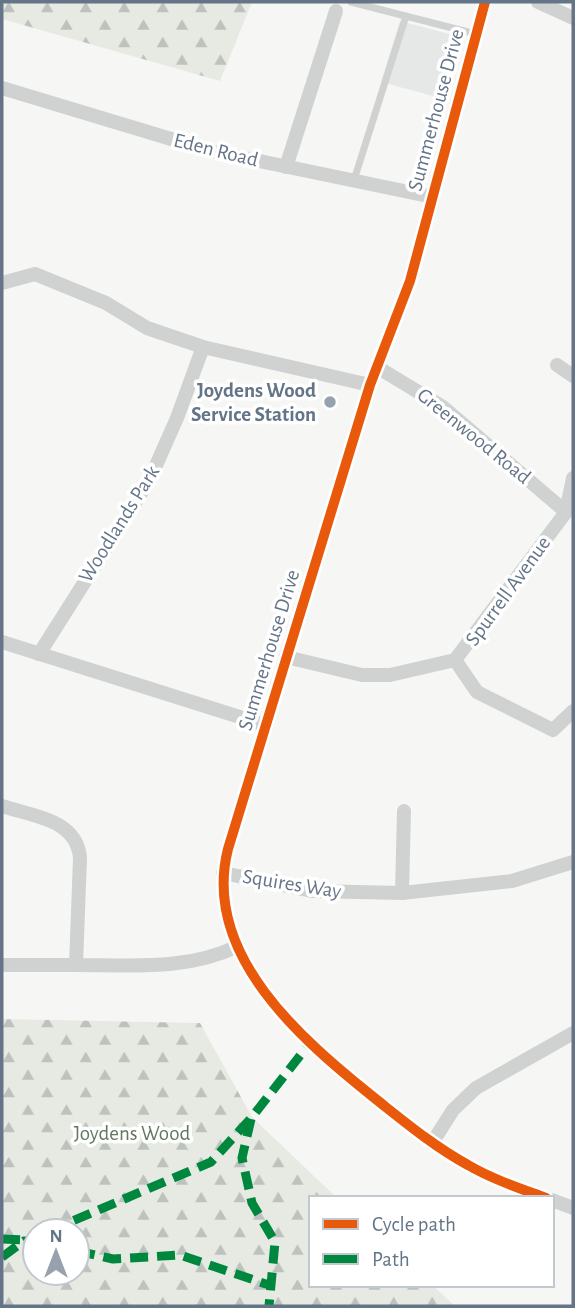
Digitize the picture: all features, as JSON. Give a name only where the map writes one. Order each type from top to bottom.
[{"type":"street","name":"Summerhouse Drive","points":[[485,2],[410,281],[370,386],[265,725],[223,873],[226,912],[238,946],[290,1024],[363,1089],[432,1143],[520,1193]]},
{"type":"street","points":[[538,2],[573,18]]},
{"type":"street","points":[[286,167],[335,11]]},
{"type":"street","name":"Eden Road","points":[[2,88],[211,152],[433,197]]},
{"type":"street","points":[[2,283],[35,274],[106,303],[147,328],[202,348],[370,386]]},
{"type":"street","name":"Woodlands Park","points":[[39,654],[150,479],[177,418],[202,348]]},
{"type":"street","points":[[557,365],[573,376]]},
{"type":"street","name":"Greenwood Road","points":[[377,367],[443,407],[566,512]]},
{"type":"street","name":"Spurrell Avenue","points":[[286,657],[362,675],[390,675],[455,660],[566,512],[573,478]]},
{"type":"street","points":[[2,642],[265,725]]},
{"type":"street","points":[[455,660],[477,692],[554,730],[573,711]]},
{"type":"street","points":[[2,806],[65,827],[77,841],[80,858],[76,965]]},
{"type":"street","points":[[402,893],[404,811]]},
{"type":"street","name":"Squires Way","points":[[223,873],[312,891],[402,893],[512,881],[573,862]]},
{"type":"street","points":[[2,965],[176,964],[208,958],[238,946]]},
{"type":"street","points":[[432,1143],[453,1110],[476,1088],[573,1033]]},
{"type":"street","points":[[554,1201],[573,1208]]},
{"type":"lane","points":[[351,2],[476,34]]},
{"type":"lane","points":[[354,181],[406,16]]},
{"type":"path","points":[[416,178],[419,164]]},
{"type":"shaded area","points":[[400,21],[461,37],[444,99],[381,82]]},
{"type":"green space","points":[[2,2],[252,2],[220,81],[2,19]]},
{"type":"green space","name":"Joydens Wood","points":[[2,1019],[200,1023],[252,1117],[335,1196],[309,1196],[309,1287],[434,1287],[455,1306],[2,1306]]},
{"type":"marked path","points":[[82,1217],[211,1162],[252,1117],[310,1043]]},
{"type":"marked path","points":[[251,1119],[242,1158],[252,1203],[275,1242],[269,1306]]},
{"type":"marked path","points":[[2,1239],[21,1240]]},
{"type":"marked path","points":[[2,1257],[21,1243]]},
{"type":"marked path","points":[[91,1254],[113,1259],[180,1255],[272,1286]]},
{"type":"cycle path","points":[[485,2],[410,281],[370,385],[228,849],[224,888],[229,925],[244,959],[265,992],[290,1023],[348,1077],[444,1150],[487,1175],[541,1196]]},
{"type":"place","name":"Joydens Wood Service Station","points":[[330,402]]}]
